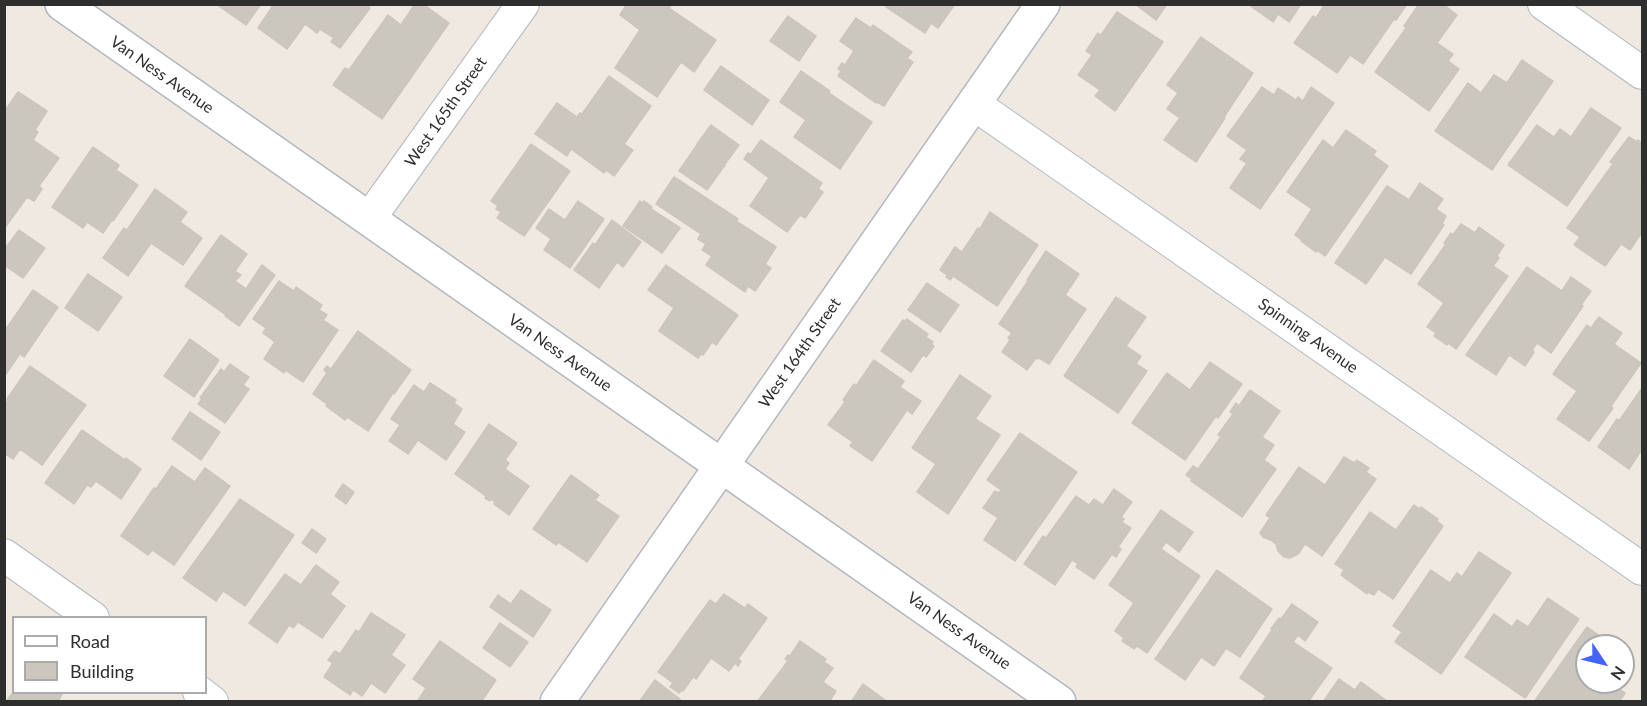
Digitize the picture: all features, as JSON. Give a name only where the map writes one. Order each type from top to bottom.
[{"type":"main road","name":"Van Ness Avenue","points":[[62,4],[1059,702]]},
{"type":"main road","name":"West 164th Street","points":[[557,702],[1043,4]]},
{"type":"street","name":"West 165th Street","points":[[369,219],[523,4]]},
{"type":"street","points":[[1544,4],[1642,73]]},
{"type":"street","name":"Spinning Avenue","points":[[974,104],[1642,569]]},
{"type":"street","points":[[4,555],[90,616]]},
{"type":"building","points":[[216,4],[261,4],[246,25]]},
{"type":"building","points":[[274,4],[365,4],[370,8],[340,48],[331,42],[334,38],[320,29],[317,33],[305,24],[287,49],[258,28]]},
{"type":"building","points":[[415,4],[423,4],[449,23],[382,119],[333,85],[345,68],[349,70],[388,15],[401,25]]},
{"type":"building","points":[[627,4],[672,4],[669,8],[716,40],[694,72],[681,62],[657,97],[615,68],[640,30],[620,15]]},
{"type":"building","points":[[888,4],[955,4],[938,28],[931,23],[925,33],[886,7]]},
{"type":"building","points":[[1135,4],[1167,4],[1156,20]]},
{"type":"building","points":[[1248,4],[1301,4],[1289,22],[1278,14],[1273,22]]},
{"type":"building","points":[[1325,4],[1407,4],[1363,64],[1350,55],[1337,73],[1294,43],[1313,16],[1316,18]]},
{"type":"building","points":[[1419,4],[1443,4],[1457,15],[1437,43],[1453,54],[1448,61],[1459,69],[1429,111],[1375,72],[1406,28],[1404,26]]},
{"type":"building","points":[[1117,12],[1163,42],[1115,111],[1095,96],[1100,90],[1078,75],[1092,55],[1086,51],[1098,33],[1101,35]]},
{"type":"building","points":[[788,16],[816,36],[799,61],[770,41]]},
{"type":"building","points":[[856,18],[871,28],[873,25],[912,52],[907,58],[913,62],[884,106],[876,103],[838,76],[841,71],[838,69],[842,63],[845,65],[854,51],[840,41]]},
{"type":"building","points":[[1201,37],[1253,73],[1196,162],[1164,140],[1180,118],[1167,109],[1178,93],[1167,85]]},
{"type":"building","points":[[1522,60],[1553,81],[1492,170],[1435,131],[1468,83],[1481,93],[1494,75],[1507,83]]},
{"type":"building","points":[[721,66],[769,100],[752,125],[704,90]]},
{"type":"building","points":[[801,71],[872,122],[840,169],[794,137],[806,120],[780,102]]},
{"type":"building","points":[[609,76],[651,106],[624,144],[633,150],[614,176],[606,170],[604,173],[571,149],[567,156],[535,134],[557,103],[577,117],[580,113],[582,114]]},
{"type":"building","points":[[1262,87],[1274,95],[1278,88],[1296,100],[1298,97],[1303,101],[1311,87],[1334,103],[1260,209],[1230,188],[1247,163],[1240,159],[1247,150],[1227,136]]},
{"type":"building","points":[[18,92],[47,111],[35,130],[38,132],[33,140],[59,158],[39,186],[42,189],[34,201],[27,197],[4,229],[4,112]]},
{"type":"building","points":[[1591,108],[1621,128],[1567,206],[1508,165],[1537,125],[1554,137],[1560,129],[1571,137]]},
{"type":"building","points":[[711,125],[739,145],[725,164],[697,144]]},
{"type":"building","points":[[1346,130],[1376,151],[1373,155],[1388,166],[1325,256],[1317,250],[1316,252],[1295,235],[1312,209],[1287,192],[1323,140],[1333,148]]},
{"type":"building","points":[[1629,137],[1642,143],[1642,179],[1639,182],[1642,184],[1642,232],[1630,250],[1621,244],[1605,266],[1574,245],[1580,237],[1567,228],[1613,164],[1610,162]]},
{"type":"building","points":[[761,140],[822,183],[818,189],[823,192],[805,218],[800,215],[787,232],[750,206],[769,178],[744,159],[748,153],[751,154]]},
{"type":"building","points":[[531,144],[570,171],[524,236],[497,218],[501,212],[496,209],[498,206],[491,201]]},
{"type":"building","points":[[697,145],[725,165],[707,190],[679,171]]},
{"type":"building","points":[[93,147],[119,165],[116,170],[138,185],[103,233],[87,222],[83,228],[52,207]]},
{"type":"building","points":[[674,177],[776,247],[765,264],[771,268],[755,291],[748,286],[745,292],[706,265],[712,256],[702,250],[706,244],[698,239],[701,234],[656,204]]},
{"type":"building","points":[[1420,183],[1443,199],[1436,209],[1446,216],[1442,224],[1444,225],[1411,274],[1385,257],[1366,284],[1335,263],[1387,186],[1409,200]]},
{"type":"building","points":[[155,189],[187,212],[180,222],[202,238],[183,265],[151,243],[128,276],[103,258],[124,228],[127,230]]},
{"type":"building","points":[[578,201],[604,219],[570,268],[544,250],[551,239],[536,228],[549,209],[565,220]]},
{"type":"building","points":[[640,201],[642,203],[644,201],[652,207],[651,209],[680,228],[662,253],[623,226]]},
{"type":"building","points":[[990,212],[1038,245],[997,306],[953,276],[950,280],[940,270],[955,247],[962,252]]},
{"type":"building","points":[[612,220],[641,242],[623,267],[617,262],[599,288],[574,270]]},
{"type":"building","points":[[1461,224],[1475,233],[1479,227],[1504,245],[1493,266],[1508,276],[1456,349],[1434,336],[1436,333],[1427,327],[1444,303],[1418,284],[1451,233],[1453,235]]},
{"type":"building","points":[[19,230],[45,248],[23,278],[4,265],[4,250]]},
{"type":"building","points":[[221,235],[247,254],[235,271],[241,275],[235,281],[246,289],[262,265],[275,275],[239,326],[185,286]]},
{"type":"building","points":[[1046,251],[1079,274],[1065,295],[1086,309],[1049,364],[1036,358],[1027,370],[1002,352],[1012,333],[999,324]]},
{"type":"building","points":[[666,265],[738,315],[716,345],[712,342],[698,358],[659,331],[674,308],[648,290]]},
{"type":"building","points":[[1527,267],[1562,291],[1571,277],[1591,291],[1551,353],[1537,343],[1525,366],[1509,355],[1496,375],[1466,355]]},
{"type":"building","points":[[88,274],[122,297],[98,331],[65,308]]},
{"type":"building","points":[[279,281],[294,291],[296,287],[322,305],[319,310],[327,315],[323,320],[338,330],[303,382],[285,370],[284,373],[264,359],[275,342],[263,333],[266,328],[253,319]]},
{"type":"building","points":[[927,283],[959,305],[940,332],[908,310]]},
{"type":"building","points":[[33,290],[58,307],[24,357],[4,343],[4,332]]},
{"type":"building","points":[[1116,297],[1146,317],[1126,346],[1141,356],[1136,364],[1147,371],[1118,413],[1064,376]]},
{"type":"building","points":[[1599,317],[1622,333],[1614,344],[1641,363],[1589,441],[1557,419],[1577,391],[1553,374],[1587,325],[1591,328]]},
{"type":"building","points":[[907,319],[928,334],[926,337],[933,342],[931,344],[934,346],[926,357],[923,355],[911,372],[881,351],[903,320]]},
{"type":"building","points":[[358,331],[411,370],[368,431],[347,417],[345,420],[313,394],[327,373],[324,370],[327,366],[331,369]]},
{"type":"building","points":[[190,339],[219,360],[194,397],[164,376]]},
{"type":"building","points":[[4,345],[19,355],[4,377]]},
{"type":"building","points":[[874,360],[904,381],[900,387],[921,401],[912,414],[907,410],[872,461],[850,446],[853,442],[828,425],[845,402],[843,400],[854,384],[856,386]]},
{"type":"building","points":[[1210,362],[1242,384],[1185,460],[1132,423],[1167,373],[1190,390]]},
{"type":"building","points":[[230,364],[249,377],[243,385],[249,389],[225,423],[198,404],[221,369],[224,372]]},
{"type":"building","points":[[30,366],[86,405],[42,465],[20,449],[13,459],[4,453],[4,406]]},
{"type":"building","points":[[960,375],[991,396],[975,419],[1000,435],[948,514],[917,492],[936,464],[912,448]]},
{"type":"building","points":[[430,383],[456,400],[454,403],[462,409],[453,424],[465,432],[446,460],[418,440],[408,454],[389,441],[400,425],[391,419],[414,385],[424,392]]},
{"type":"building","points":[[1642,388],[1642,449],[1629,469],[1598,447]]},
{"type":"building","points":[[1250,390],[1280,411],[1262,437],[1274,445],[1264,460],[1276,469],[1242,517],[1191,481],[1192,479],[1186,475],[1193,466],[1198,469],[1221,437],[1218,435],[1233,414],[1230,412],[1236,403],[1239,406]]},
{"type":"building","points":[[190,412],[220,432],[201,460],[172,439]]},
{"type":"building","points":[[489,424],[517,443],[505,460],[509,463],[505,469],[529,486],[509,515],[494,504],[495,502],[485,498],[486,496],[455,474]]},
{"type":"building","points":[[82,430],[141,469],[121,499],[96,481],[91,487],[87,485],[74,504],[45,483]]},
{"type":"building","points":[[1020,433],[1077,472],[1015,561],[984,540],[998,518],[983,508],[995,491],[999,493],[1001,490],[987,480]]},
{"type":"building","points":[[1344,457],[1354,463],[1357,460],[1369,468],[1366,472],[1376,479],[1322,556],[1305,544],[1298,554],[1290,558],[1284,557],[1278,551],[1276,544],[1260,533],[1270,518],[1266,515],[1299,467],[1325,485]]},
{"type":"building","points":[[172,466],[195,482],[205,468],[230,486],[174,565],[152,550],[148,555],[121,536]]},
{"type":"building","points":[[571,475],[599,495],[595,500],[619,516],[587,562],[558,542],[556,545],[533,529]]},
{"type":"building","points":[[343,484],[354,492],[346,504],[335,496]]},
{"type":"building","points":[[1114,489],[1132,502],[1121,517],[1124,519],[1122,522],[1131,528],[1118,547],[1121,549],[1116,557],[1112,554],[1094,579],[1076,567],[1078,564],[1072,560],[1055,585],[1024,564],[1043,536],[1046,538],[1076,496],[1089,505],[1094,499],[1103,505]]},
{"type":"building","points":[[240,499],[294,535],[245,606],[223,591],[216,601],[183,578]]},
{"type":"building","points":[[1414,505],[1438,519],[1437,521],[1443,526],[1393,599],[1378,589],[1374,595],[1368,592],[1367,594],[1341,575],[1344,570],[1335,564],[1370,512],[1396,530]]},
{"type":"building","points":[[1161,510],[1193,532],[1179,552],[1166,542],[1161,549],[1200,576],[1147,653],[1137,646],[1134,649],[1122,641],[1124,638],[1115,631],[1134,603],[1109,585]]},
{"type":"building","points":[[312,529],[326,539],[316,553],[302,543]]},
{"type":"building","points":[[1479,552],[1511,573],[1441,674],[1395,642],[1402,632],[1393,626],[1431,570],[1450,583],[1457,573],[1462,577]]},
{"type":"building","points":[[316,565],[339,582],[330,594],[345,606],[322,638],[298,622],[293,628],[289,625],[277,643],[249,623],[285,574],[301,585]]},
{"type":"building","points":[[1217,570],[1272,609],[1240,657],[1226,648],[1214,666],[1201,657],[1185,680],[1155,659]]},
{"type":"building","points":[[521,590],[551,610],[533,637],[490,607],[498,595],[511,604]]},
{"type":"building","points":[[724,594],[745,608],[748,604],[767,618],[738,659],[741,661],[738,666],[735,663],[729,671],[711,658],[696,679],[693,677],[679,693],[670,687],[673,683],[658,672],[710,600],[716,604]]},
{"type":"building","points":[[1548,598],[1579,619],[1525,698],[1465,657],[1494,614],[1512,627],[1517,620],[1528,627]]},
{"type":"building","points":[[1292,604],[1318,622],[1305,641],[1298,635],[1293,642],[1332,668],[1308,702],[1262,702],[1266,696],[1240,678],[1271,629]]},
{"type":"building","points":[[371,613],[405,635],[391,655],[405,665],[385,693],[371,683],[362,696],[353,690],[350,695],[324,677],[333,663],[328,660],[335,651],[340,654],[356,630],[359,632]]},
{"type":"building","points":[[500,623],[528,642],[510,667],[483,648]]},
{"type":"building","points":[[1587,627],[1597,634],[1582,634]]},
{"type":"building","points":[[440,641],[496,680],[481,702],[417,702],[426,688],[413,679]]},
{"type":"building","points":[[800,641],[826,659],[824,662],[833,668],[823,682],[836,691],[829,702],[757,702],[788,661],[785,659],[788,655],[790,656]]},
{"type":"building","points":[[1575,644],[1575,694],[1624,694],[1619,702],[1534,702]]},
{"type":"building","points":[[1339,679],[1355,690],[1361,682],[1387,701],[1323,702]]},
{"type":"building","points":[[655,680],[680,699],[678,702],[639,702]]},
{"type":"building","points":[[863,684],[888,702],[851,702]]},
{"type":"building","points":[[12,694],[62,694],[58,702],[6,702]]}]
